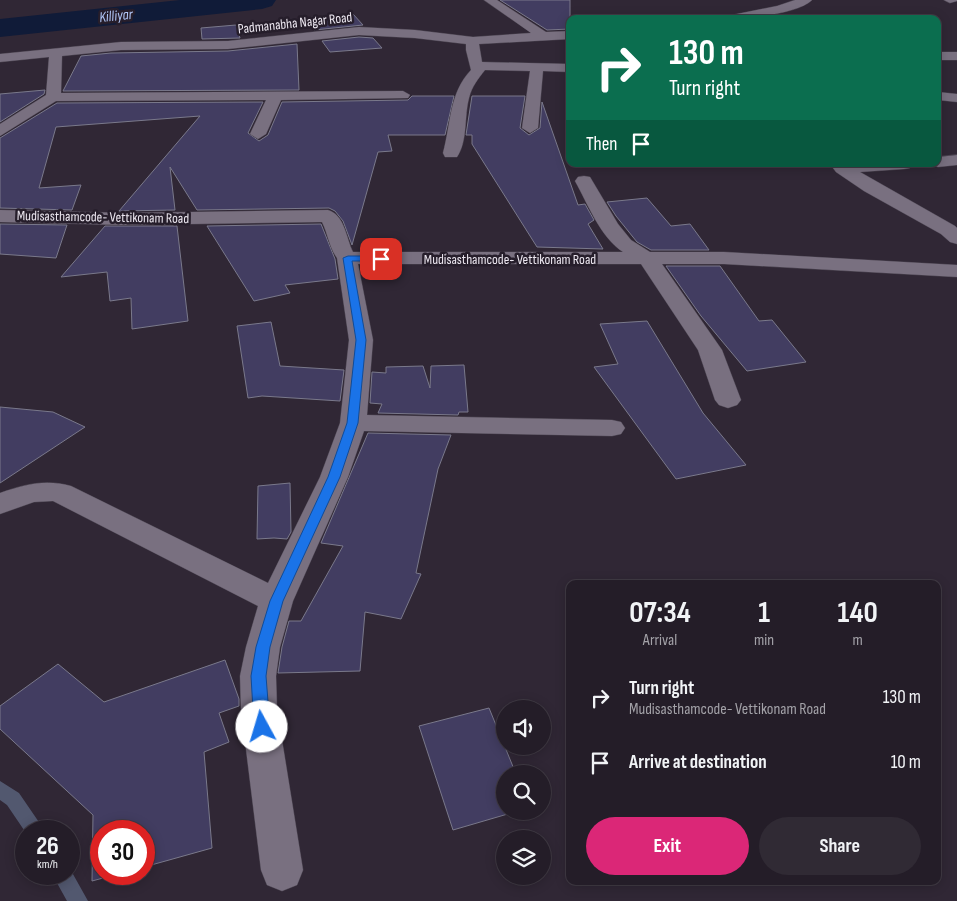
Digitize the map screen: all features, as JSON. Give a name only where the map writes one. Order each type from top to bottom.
[{"type":"street","points":[[490,0],[543,36],[566,35]]},
{"type":"street","points":[[747,15],[779,9],[806,0]]},
{"type":"street","name":"Padmanabha Nagar Road","points":[[0,58],[121,46],[228,45],[359,31],[415,34],[473,41],[543,36]]},
{"type":"street","points":[[451,153],[456,122],[467,80],[478,70],[472,50],[473,41]]},
{"type":"street","points":[[53,97],[56,53]]},
{"type":"street","points":[[941,56],[957,56]]},
{"type":"street","points":[[476,66],[566,68]]},
{"type":"street","points":[[530,128],[537,68]]},
{"type":"street","points":[[0,131],[53,97],[403,95]]},
{"type":"street","points":[[258,134],[276,96]]},
{"type":"street","points":[[941,96],[957,98]]},
{"type":"street","points":[[941,162],[957,160]]},
{"type":"street","points":[[841,167],[870,187],[948,230],[957,238]]},
{"type":"street","points":[[584,181],[610,226],[624,244],[649,260],[710,350],[728,400]]},
{"type":"street","name":"Mudisasthamcode- Vettikonam Road","points":[[0,216],[127,219],[328,216],[332,221],[340,249],[348,258],[649,260],[724,258],[957,271]]},
{"type":"street","points":[[282,870],[259,709],[258,676],[263,647],[276,601],[334,477],[353,423],[361,340],[348,258]]},
{"type":"street","points":[[353,423],[612,428]]},
{"type":"street","points":[[0,504],[30,492],[47,490],[61,493],[276,601]]},
{"type":"building","points":[[500,0],[570,0],[570,15],[566,15],[566,29],[547,30]]},
{"type":"building","points":[[353,14],[363,25],[314,30],[305,18]]},
{"type":"building","points":[[236,25],[240,38],[202,39],[201,28]]},
{"type":"building","points":[[359,37],[373,38],[382,48],[330,52],[322,41]]},
{"type":"building","points":[[297,44],[299,90],[63,91],[81,56],[111,53],[228,51]]},
{"type":"building","points":[[45,90],[44,94],[0,122],[0,94]]},
{"type":"building","points":[[412,96],[454,96],[445,135],[388,135],[392,151],[378,152],[352,245],[343,221],[335,211],[329,208],[197,210],[170,167],[175,210],[119,211],[200,116],[56,127],[39,188],[81,185],[72,210],[0,208],[0,138],[57,103],[263,102],[248,133],[259,141],[268,135],[282,102],[408,100]]},
{"type":"building","points":[[472,96],[525,96],[520,128],[529,135],[540,128],[542,102],[578,205],[585,204],[594,220],[588,224],[603,249],[537,247],[472,144],[472,135],[466,135]]},
{"type":"building","points":[[647,198],[671,226],[690,224],[709,250],[651,250],[637,242],[607,202]]},
{"type":"building","points":[[0,224],[67,225],[56,258],[0,254]]},
{"type":"building","points":[[321,224],[335,259],[338,279],[285,285],[290,293],[254,301],[207,226]]},
{"type":"building","points":[[105,226],[177,226],[188,321],[132,329],[131,298],[110,301],[107,272],[61,277]]},
{"type":"building","points":[[666,266],[720,266],[759,321],[772,320],[806,362],[747,371],[701,316]]},
{"type":"building","points":[[647,321],[703,413],[746,465],[676,479],[594,367],[618,364],[600,324]]},
{"type":"building","points":[[271,322],[280,366],[344,370],[340,401],[262,396],[248,398],[237,326]]},
{"type":"building","points":[[464,365],[468,412],[459,412],[458,415],[378,413],[382,404],[370,403],[372,372],[386,373],[386,367],[423,366],[430,388],[431,366]]},
{"type":"building","points":[[0,407],[53,412],[85,427],[0,483]]},
{"type":"building","points":[[368,433],[451,435],[438,469],[416,573],[421,574],[401,619],[365,612],[360,671],[278,673],[289,621],[301,621],[343,546],[321,543]]},
{"type":"building","points":[[290,483],[291,532],[287,539],[257,539],[258,486]]},
{"type":"building","points":[[225,660],[239,699],[239,706],[219,713],[229,742],[204,752],[212,848],[155,864],[155,820],[93,820],[93,815],[0,729],[0,706],[58,664],[104,702]]},
{"type":"building","points":[[489,708],[496,725],[496,755],[508,755],[512,765],[496,765],[496,817],[453,830],[419,726]]},
{"type":"waterway","name":"Killiyar","points":[[0,28],[262,0]]},
{"type":"waterway","points":[[0,789],[13,799],[28,820]]},
{"type":"waterway","points":[[69,885],[78,901]]},
{"type":"route","points":[[262,727],[259,709],[258,676],[263,647],[276,601],[334,477],[353,423],[361,340],[348,258],[381,259]]}]
